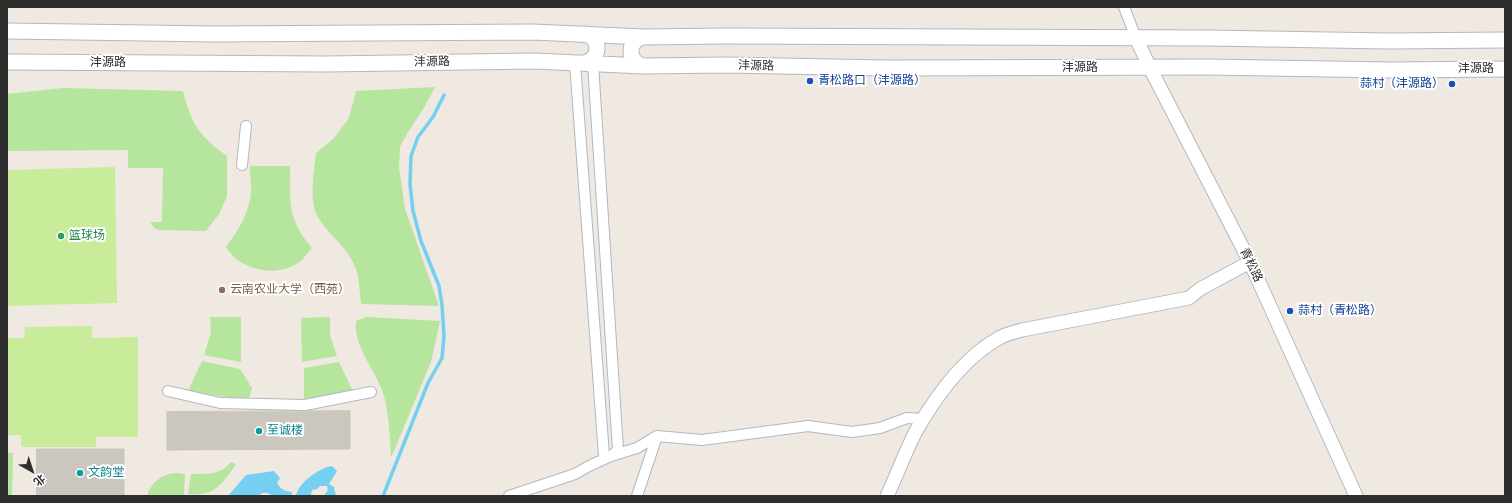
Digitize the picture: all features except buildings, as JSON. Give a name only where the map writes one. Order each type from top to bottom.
[{"type":"main road","points":[[7,31],[214,34],[533,32],[643,37],[1136,38],[1389,41],[1505,40]]},
{"type":"main road","points":[[584,63],[595,57],[598,48],[597,44],[592,38],[585,34]]},
{"type":"main road","points":[[643,37],[639,38],[633,43],[630,51],[632,59],[643,66]]},
{"type":"main road","name":"沣源路","points":[[7,62],[326,64],[535,61],[643,66],[726,65],[888,68],[1208,67],[1390,70],[1505,69]]},
{"type":"street","points":[[1124,7],[1136,38]]},
{"type":"street","name":"青松路","points":[[1136,38],[1250,262],[1356,496]]},
{"type":"street","points":[[584,63],[618,450],[611,456],[604,456],[584,63]]},
{"type":"street","points":[[242,165],[246,126]]},
{"type":"street","points":[[887,496],[916,432],[953,377],[980,351],[1000,337],[1022,330],[1189,298],[1200,289],[1250,262]]},
{"type":"street","points":[[168,391],[220,403],[297,404],[305,404],[371,392]]},
{"type":"street","points":[[510,496],[575,474],[611,456],[637,448],[657,436],[702,440],[808,426],[852,432],[880,428],[907,418],[924,419]]},
{"type":"street","points":[[637,496],[657,436]]},
{"type":"green space","points":[[435,87],[400,147],[399,167],[405,209],[439,306],[361,304],[356,268],[346,252],[321,223],[315,211],[313,197],[313,174],[316,153],[334,138],[349,118],[356,91]]},
{"type":"green space","points":[[63,88],[183,91],[189,112],[198,129],[203,136],[227,156],[227,196],[219,214],[206,231],[159,230],[154,228],[150,222],[162,222],[163,168],[128,168],[128,150],[7,151],[7,94]]},
{"type":"green space","points":[[250,166],[290,166],[290,200],[294,219],[298,228],[312,248],[302,260],[288,268],[271,271],[254,268],[237,260],[226,247],[239,228],[246,214],[251,191]]},
{"type":"green space","name":"篮球场","points":[[115,167],[117,303],[7,306],[7,170]]},
{"type":"green space","points":[[210,317],[241,317],[241,362],[204,355],[211,333]]},
{"type":"green space","points":[[330,317],[330,335],[337,356],[302,362],[301,318]]},
{"type":"green space","points":[[367,317],[440,321],[431,362],[391,458],[390,434],[384,396],[358,341],[356,331],[356,321]]},
{"type":"green space","points":[[92,326],[92,338],[138,337],[138,437],[96,437],[96,447],[21,447],[21,435],[7,435],[7,338],[24,338],[25,327]]},
{"type":"green space","points":[[202,361],[240,369],[252,388],[249,399],[231,398],[188,391]]},
{"type":"green space","points":[[339,362],[353,391],[304,400],[304,368]]},
{"type":"green space","points":[[7,453],[13,453],[12,496],[7,494]]},
{"type":"green space","points":[[231,462],[236,464],[217,488],[205,493],[188,494],[191,474],[208,474],[218,472]]},
{"type":"green space","points":[[176,473],[185,474],[184,494],[180,496],[147,496],[154,483],[166,475]]},
{"type":"water","points":[[332,466],[337,471],[329,484],[334,487],[336,496],[324,496],[328,488],[327,486],[320,486],[317,489],[312,490],[311,495],[314,496],[296,496],[305,481],[315,473]]},
{"type":"water","points":[[274,471],[280,478],[277,483],[283,490],[292,492],[291,496],[275,496],[265,492],[258,496],[228,496],[246,475]]},
{"type":"waterway","points":[[383,496],[428,383],[442,358],[444,336],[439,286],[421,241],[413,211],[410,184],[411,156],[418,137],[433,117],[444,95]]},
{"type":"place","name":"青松路口（沣源路）","points":[[810,81]]},
{"type":"place","name":"蒜村（沣源路）","points":[[1452,84]]},
{"type":"place","name":"篮球场","points":[[61,236]]},
{"type":"place","name":"云南农业大学（西苑）","points":[[222,290]]},
{"type":"place","name":"蒜村（青松路）","points":[[1290,311]]},
{"type":"place","name":"至诚楼","points":[[259,431]]},
{"type":"place","name":"文韵堂","points":[[80,473]]}]
